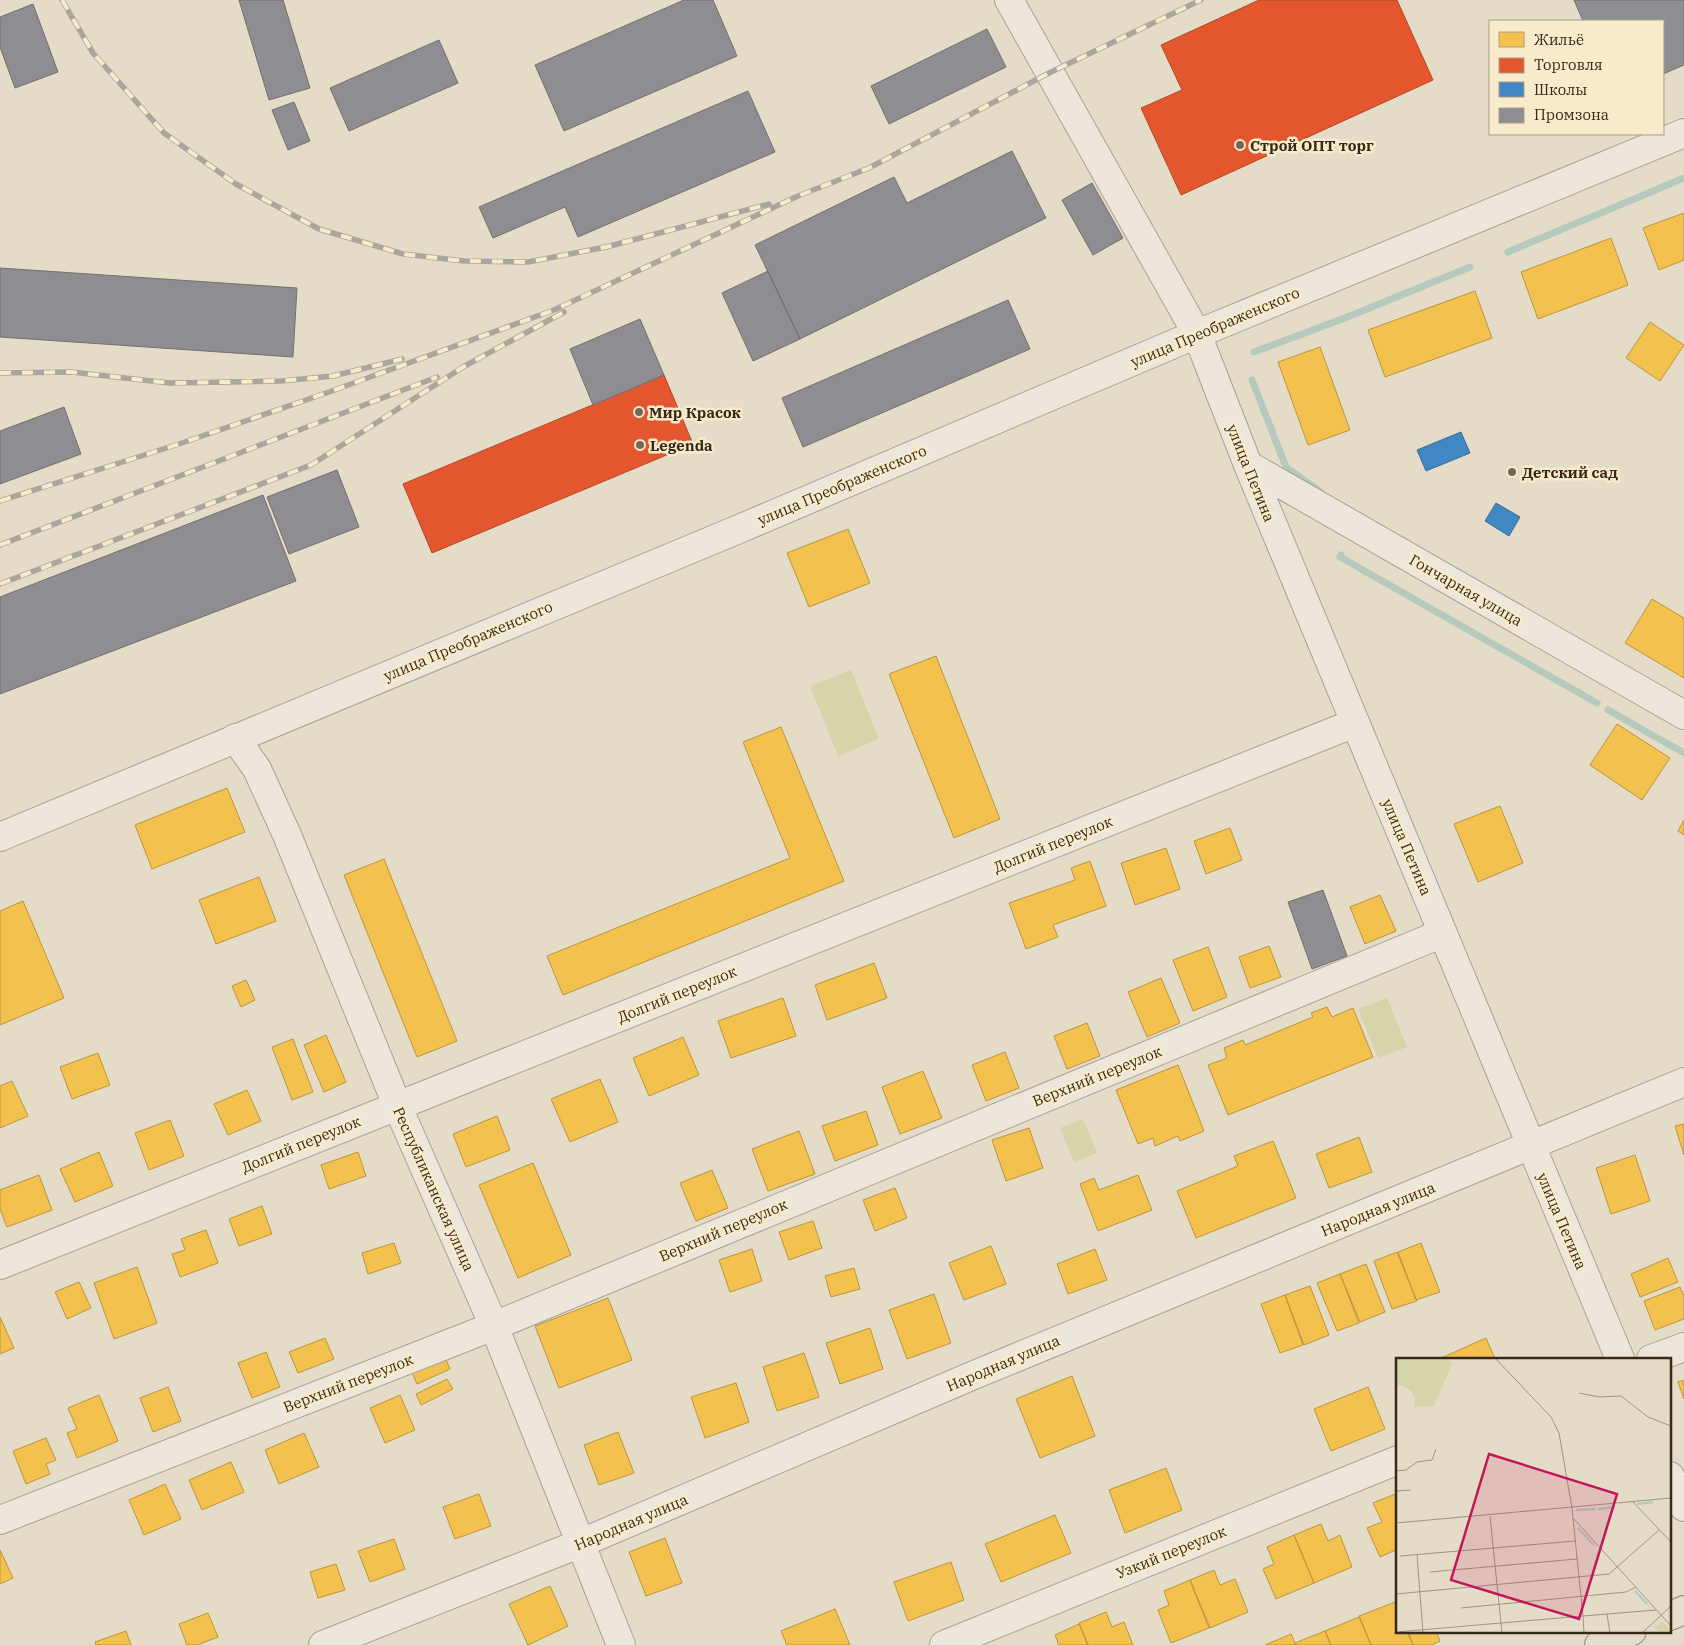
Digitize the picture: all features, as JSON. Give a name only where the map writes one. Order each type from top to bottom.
[{"type":"main road","points":[[1672,1615],[1684,1610]]},
{"type":"main road","points":[[1599,1645],[1630,1632]]},
{"type":"street","name":"улица Петина","points":[[1010,0],[1196,334],[1248,465],[1620,1358]]},
{"type":"street","name":"улица Преображенского","points":[[0,838],[235,738],[739,529],[1196,334],[1684,133]]},
{"type":"street","name":"Гончарная улица","points":[[1248,465],[1684,715]]},
{"type":"street","name":"Долгий переулок","points":[[0,1265],[1355,723]]},
{"type":"street","name":"Республиканская улица","points":[[235,738],[258,769],[287,835],[397,1105],[494,1326],[579,1544],[621,1645]]},
{"type":"street","name":"Верхний переулок","points":[[0,1520],[494,1326],[1443,933]]},
{"type":"street","name":"Народная улица","points":[[323,1645],[579,1544],[974,1375],[1684,1082]]},
{"type":"street","points":[[1654,1358],[1684,1346]]},
{"type":"street","name":"Узкий переулок","points":[[944,1645],[1396,1461]]},
{"type":"street","points":[[1672,1480],[1684,1507]]},
{"type":"green space","points":[[851,670],[879,739],[838,756],[810,686]]},
{"type":"green space","points":[[1387,998],[1407,1047],[1378,1058],[1358,1009]]},
{"type":"green space","points":[[1083,1119],[1097,1153],[1074,1162],[1060,1128]]},
{"type":"building: Жильё","points":[[1684,213],[1684,260],[1659,270],[1643,228]]},
{"type":"building: Жильё","points":[[1611,238],[1628,285],[1538,319],[1521,272]]},
{"type":"building: Жильё","points":[[1475,291],[1492,338],[1385,377],[1368,330]]},
{"type":"building: Жильё","points":[[1650,322],[1684,345],[1660,381],[1626,358]]},
{"type":"building: Жильё","points":[[1320,347],[1350,430],[1308,445],[1278,362]]},
{"type":"building: Жильё","points":[[848,529],[870,583],[809,607],[787,553]]},
{"type":"building: Жильё","points":[[1652,599],[1684,618],[1684,678],[1625,643]]},
{"type":"building: Жильё","points":[[936,656],[1000,819],[954,838],[889,674]]},
{"type":"building: Жильё","points":[[1617,724],[1670,758],[1642,800],[1590,765]]},
{"type":"building: Жильё","points":[[781,727],[844,881],[563,995],[547,956],[790,858],[743,742]]},
{"type":"building: Жильё","points":[[227,788],[245,832],[152,869],[135,825]]},
{"type":"building: Жильё","points":[[1500,806],[1523,863],[1478,882],[1454,824]]},
{"type":"building: Жильё","points":[[1684,820],[1684,835],[1678,831]]},
{"type":"building: Жильё","points":[[1230,828],[1242,860],[1206,874],[1194,841]]},
{"type":"building: Жильё","points":[[1166,848],[1180,889],[1135,905],[1121,863]]},
{"type":"building: Жильё","points":[[384,859],[457,1041],[417,1057],[344,875]]},
{"type":"building: Жильё","points":[[1090,861],[1106,906],[1053,925],[1058,937],[1026,949],[1009,903],[1075,880],[1071,868]]},
{"type":"building: Жильё","points":[[259,877],[276,921],[216,944],[199,900]]},
{"type":"building: Жильё","points":[[1380,895],[1396,931],[1365,944],[1350,907]]},
{"type":"building: Жильё","points":[[23,901],[64,998],[0,1025],[0,911]]},
{"type":"building: Жильё","points":[[1269,946],[1281,977],[1250,988],[1239,957]]},
{"type":"building: Жильё","points":[[1208,947],[1227,997],[1193,1011],[1173,960]]},
{"type":"building: Жильё","points":[[874,963],[887,998],[827,1020],[815,985]]},
{"type":"building: Жильё","points":[[1161,978],[1180,1023],[1147,1037],[1128,992]]},
{"type":"building: Жильё","points":[[246,980],[255,1000],[241,1007],[232,986]]},
{"type":"building: Жильё","points":[[783,998],[796,1036],[731,1058],[718,1021]]},
{"type":"building: Жильё","points":[[1327,1007],[1332,1017],[1353,1008],[1373,1057],[1228,1115],[1208,1065],[1227,1058],[1224,1048],[1243,1040],[1245,1045],[1313,1017],[1311,1013]]},
{"type":"building: Жильё","points":[[1087,1023],[1100,1056],[1067,1069],[1054,1036]]},
{"type":"building: Жильё","points":[[326,1035],[346,1082],[324,1092],[304,1045]]},
{"type":"building: Жильё","points":[[683,1037],[699,1075],[649,1096],[633,1058]]},
{"type":"building: Жильё","points":[[293,1039],[313,1092],[292,1100],[272,1047]]},
{"type":"building: Жильё","points":[[1005,1052],[1019,1088],[986,1101],[972,1065]]},
{"type":"building: Жильё","points":[[98,1053],[110,1085],[72,1099],[60,1067]]},
{"type":"building: Жильё","points":[[1178,1065],[1204,1131],[1180,1141],[1178,1136],[1155,1146],[1153,1138],[1138,1144],[1116,1090]]},
{"type":"building: Жильё","points":[[923,1071],[942,1118],[900,1134],[882,1087]]},
{"type":"building: Жильё","points":[[600,1079],[618,1122],[570,1142],[551,1099]]},
{"type":"building: Жильё","points":[[12,1081],[28,1116],[0,1128],[0,1086]]},
{"type":"building: Жильё","points":[[247,1090],[261,1121],[228,1135],[214,1104]]},
{"type":"building: Жильё","points":[[866,1111],[878,1145],[835,1161],[822,1126]]},
{"type":"building: Жильё","points":[[497,1116],[510,1150],[466,1167],[453,1134]]},
{"type":"building: Жильё","points":[[170,1120],[184,1156],[149,1170],[135,1133]]},
{"type":"building: Жильё","points":[[1684,1124],[1684,1155],[1675,1126]]},
{"type":"building: Жильё","points":[[1029,1128],[1043,1168],[1006,1181],[992,1140]]},
{"type":"building: Жильё","points":[[799,1131],[815,1174],[768,1191],[752,1149]]},
{"type":"building: Жильё","points":[[1359,1137],[1372,1172],[1329,1188],[1316,1154]]},
{"type":"building: Жильё","points":[[1273,1141],[1296,1198],[1196,1238],[1177,1191],[1238,1166],[1234,1156]]},
{"type":"building: Жильё","points":[[99,1152],[113,1186],[75,1202],[60,1169]]},
{"type":"building: Жильё","points":[[358,1152],[366,1176],[329,1189],[321,1165]]},
{"type":"building: Жильё","points":[[1635,1155],[1650,1201],[1611,1214],[1596,1168]]},
{"type":"building: Жильё","points":[[533,1163],[571,1255],[518,1278],[479,1185]]},
{"type":"building: Жильё","points":[[712,1170],[728,1208],[696,1221],[680,1183]]},
{"type":"building: Жильё","points":[[39,1175],[52,1210],[7,1227],[0,1209],[0,1190]]},
{"type":"building: Жильё","points":[[1138,1175],[1152,1210],[1098,1231],[1080,1184],[1094,1178],[1099,1190]]},
{"type":"building: Жильё","points":[[895,1188],[907,1218],[875,1231],[863,1200]]},
{"type":"building: Жильё","points":[[262,1206],[272,1234],[239,1246],[229,1219]]},
{"type":"building: Жильё","points":[[813,1221],[822,1248],[789,1260],[779,1232]]},
{"type":"building: Жильё","points":[[206,1230],[218,1263],[180,1277],[172,1254],[185,1250],[181,1239]]},
{"type":"building: Жильё","points":[[394,1243],[401,1263],[368,1274],[362,1253]]},
{"type":"building: Жильё","points":[[1421,1243],[1440,1292],[1416,1300],[1398,1252]]},
{"type":"building: Жильё","points":[[991,1246],[1006,1284],[964,1300],[949,1263]]},
{"type":"building: Жильё","points":[[752,1249],[762,1281],[730,1292],[719,1260]]},
{"type":"building: Жильё","points":[[1095,1249],[1107,1280],[1068,1294],[1057,1264]]},
{"type":"building: Жильё","points":[[1397,1252],[1417,1301],[1392,1309],[1374,1261]]},
{"type":"building: Жильё","points":[[1668,1258],[1678,1282],[1640,1297],[1631,1274]]},
{"type":"building: Жильё","points":[[1366,1264],[1385,1312],[1360,1322],[1340,1274]]},
{"type":"building: Жильё","points":[[137,1267],[157,1323],[114,1339],[94,1283]]},
{"type":"building: Жильё","points":[[854,1268],[860,1289],[831,1297],[825,1276]]},
{"type":"building: Жильё","points":[[1340,1274],[1359,1323],[1337,1331],[1317,1283]]},
{"type":"building: Жильё","points":[[79,1282],[91,1308],[67,1319],[55,1292]]},
{"type":"building: Жильё","points":[[1310,1286],[1329,1335],[1304,1345],[1285,1295]]},
{"type":"building: Жильё","points":[[1680,1287],[1684,1296],[1684,1319],[1655,1330],[1644,1301]]},
{"type":"building: Жильё","points":[[934,1294],[951,1343],[907,1359],[889,1310]]},
{"type":"building: Жильё","points":[[1285,1295],[1303,1345],[1280,1353],[1261,1304]]},
{"type":"building: Жильё","points":[[608,1298],[632,1360],[559,1388],[535,1326]]},
{"type":"building: Жильё","points":[[0,1317],[14,1348],[0,1354]]},
{"type":"building: Жильё","points":[[870,1328],[883,1369],[840,1384],[826,1343]]},
{"type":"building: Жильё","points":[[325,1338],[334,1359],[298,1373],[289,1352]]},
{"type":"building: Жильё","points":[[1486,1338],[1495,1358],[1441,1358]]},
{"type":"building: Жильё","points":[[266,1352],[280,1387],[252,1398],[238,1363]]},
{"type":"building: Жильё","points":[[804,1353],[819,1397],[777,1411],[763,1367]]},
{"type":"building: Жильё","points":[[444,1355],[450,1369],[417,1384],[411,1370]]},
{"type":"building: Жильё","points":[[1072,1376],[1095,1436],[1040,1458],[1016,1399]]},
{"type":"building: Жильё","points":[[447,1379],[453,1389],[421,1405],[416,1394]]},
{"type":"building: Жильё","points":[[1684,1380],[1684,1399],[1678,1382]]},
{"type":"building: Жильё","points":[[736,1383],[749,1422],[705,1438],[691,1397]]},
{"type":"building: Жильё","points":[[168,1387],[181,1421],[153,1432],[140,1398]]},
{"type":"building: Жильё","points":[[1368,1387],[1385,1429],[1331,1451],[1314,1409]]},
{"type":"building: Жильё","points":[[99,1395],[118,1441],[77,1458],[67,1433],[77,1429],[68,1408]]},
{"type":"building: Жильё","points":[[400,1395],[415,1430],[385,1443],[370,1408]]},
{"type":"building: Жильё","points":[[618,1432],[634,1473],[599,1485],[584,1445]]},
{"type":"building: Жильё","points":[[304,1433],[319,1467],[279,1484],[265,1450]]},
{"type":"building: Жильё","points":[[46,1438],[56,1460],[46,1464],[50,1474],[26,1484],[13,1451]]},
{"type":"building: Жильё","points":[[231,1462],[244,1492],[202,1510],[189,1480]]},
{"type":"building: Жильё","points":[[1166,1468],[1182,1510],[1125,1533],[1109,1490]]},
{"type":"building: Жильё","points":[[165,1484],[181,1519],[144,1535],[129,1500]]},
{"type":"building: Жильё","points":[[479,1494],[491,1526],[455,1539],[443,1507]]},
{"type":"building: Жильё","points":[[1396,1494],[1396,1550],[1380,1557],[1367,1528],[1382,1522],[1373,1503]]},
{"type":"building: Жильё","points":[[1055,1515],[1071,1553],[1001,1582],[985,1544]]},
{"type":"building: Жильё","points":[[1321,1524],[1328,1541],[1340,1535],[1352,1567],[1314,1583],[1294,1535]]},
{"type":"building: Жильё","points":[[1294,1535],[1314,1583],[1276,1599],[1263,1569],[1274,1564],[1267,1547]]},
{"type":"building: Жильё","points":[[665,1538],[682,1583],[646,1596],[629,1552]]},
{"type":"building: Жильё","points":[[394,1539],[405,1569],[370,1582],[358,1551]]},
{"type":"building: Жильё","points":[[0,1550],[13,1578],[0,1584]]},
{"type":"building: Жильё","points":[[951,1562],[964,1600],[908,1621],[894,1582]]},
{"type":"building: Жильё","points":[[336,1564],[345,1590],[318,1598],[310,1572]]},
{"type":"building: Жильё","points":[[1214,1570],[1220,1585],[1235,1579],[1248,1612],[1210,1628],[1190,1580]]},
{"type":"building: Жильё","points":[[1190,1580],[1209,1628],[1171,1643],[1158,1610],[1169,1605],[1164,1591]]},
{"type":"building: Жильё","points":[[550,1586],[568,1626],[528,1645],[509,1604]]},
{"type":"building: Жильё","points":[[1395,1602],[1396,1632],[1407,1632],[1413,1645],[1371,1645],[1359,1616]]},
{"type":"building: Жильё","points":[[835,1609],[850,1645],[787,1645],[781,1631]]},
{"type":"building: Жильё","points":[[1106,1612],[1112,1627],[1124,1622],[1133,1645],[1088,1645],[1079,1623]]},
{"type":"building: Жильё","points":[[208,1613],[218,1637],[197,1645],[187,1645],[179,1624]]},
{"type":"building: Жильё","points":[[1359,1617],[1371,1645],[1331,1645],[1325,1631]]},
{"type":"building: Жильё","points":[[1079,1624],[1088,1645],[1059,1645],[1055,1635]]},
{"type":"building: Жильё","points":[[126,1631],[131,1645],[96,1645],[95,1642]]},
{"type":"building: Жильё","points":[[1325,1631],[1331,1645],[1296,1645],[1295,1643]]},
{"type":"building: Жильё","points":[[1408,1632],[1436,1632],[1440,1641],[1432,1645],[1413,1645]]},
{"type":"building: Жильё","points":[[1291,1634],[1296,1645],[1265,1645]]},
{"type":"building: Торговля","points":[[1259,0],[1397,0],[1433,80],[1181,195],[1141,108],[1182,90],[1161,45]]},
{"type":"building: Торговля","points":[[664,375],[693,444],[432,553],[403,484]]},
{"type":"building: Школы","points":[[1461,432],[1470,453],[1426,471],[1417,450]]},
{"type":"building: Школы","points":[[1496,503],[1520,517],[1509,536],[1485,521]]},
{"type":"building: Промзона","points":[[239,0],[283,0],[310,88],[269,100]]},
{"type":"building: Промзона","points":[[684,0],[713,0],[737,56],[564,131],[535,65]]},
{"type":"building: Промзона","points":[[1574,0],[1684,0],[1684,65],[1664,74],[1664,20],[1583,20]]},
{"type":"building: Промзона","points":[[33,4],[58,72],[15,88],[0,47],[0,17]]},
{"type":"building: Промзона","points":[[987,29],[1006,67],[889,124],[871,86]]},
{"type":"building: Промзона","points":[[439,40],[458,83],[349,131],[330,88]]},
{"type":"building: Промзона","points":[[748,91],[775,152],[578,237],[565,207],[493,238],[479,207]]},
{"type":"building: Промзона","points":[[294,102],[310,141],[288,150],[272,110]]},
{"type":"building: Промзона","points":[[1012,151],[1046,218],[800,339],[755,245],[894,177],[907,203]]},
{"type":"building: Промзона","points":[[1092,183],[1123,238],[1093,255],[1062,200]]},
{"type":"building: Промзона","points":[[0,268],[297,288],[293,357],[0,337]]},
{"type":"building: Промзона","points":[[768,271],[800,339],[753,361],[722,293]]},
{"type":"building: Промзона","points":[[1008,300],[1030,349],[803,447],[782,398]]},
{"type":"building: Промзона","points":[[640,319],[664,375],[593,405],[570,349]]},
{"type":"building: Промзона","points":[[64,407],[81,454],[0,484],[0,431]]},
{"type":"building: Промзона","points":[[337,470],[359,527],[289,554],[267,497]]},
{"type":"building: Промзона","points":[[263,495],[296,581],[0,694],[0,597]]},
{"type":"building: Промзона","points":[[1323,890],[1347,956],[1312,969],[1288,902]]},
{"type":"waterway","points":[[1508,252],[1684,178]]},
{"type":"waterway","points":[[1254,352],[1345,318],[1470,267]]},
{"type":"waterway","points":[[1252,380],[1286,467],[1321,492]]},
{"type":"waterway","points":[[1341,555],[1340,557],[1597,703]]},
{"type":"waterway","points":[[1608,710],[1684,753]]},
{"type":"railway","points":[[62,0],[93,53],[164,133],[236,184],[319,229],[403,254],[464,261],[528,262],[606,247],[769,204]]},
{"type":"railway","points":[[0,501],[179,444],[329,392],[554,310],[798,196],[869,168],[1049,73],[1201,0]]},
{"type":"railway","points":[[0,584],[311,465],[463,367],[564,312]]},
{"type":"railway","points":[[0,373],[71,372],[170,383],[281,381],[333,376],[402,359]]},
{"type":"railway","points":[[0,545],[437,377]]},
{"type":"place","name":"Строй ОПТ торг","points":[[1240,145]]},
{"type":"place","name":"Мир Красок","points":[[639,412]]},
{"type":"place","name":"Legenda","points":[[640,445]]},
{"type":"place","name":"Детский сад","points":[[1512,472]]}]
